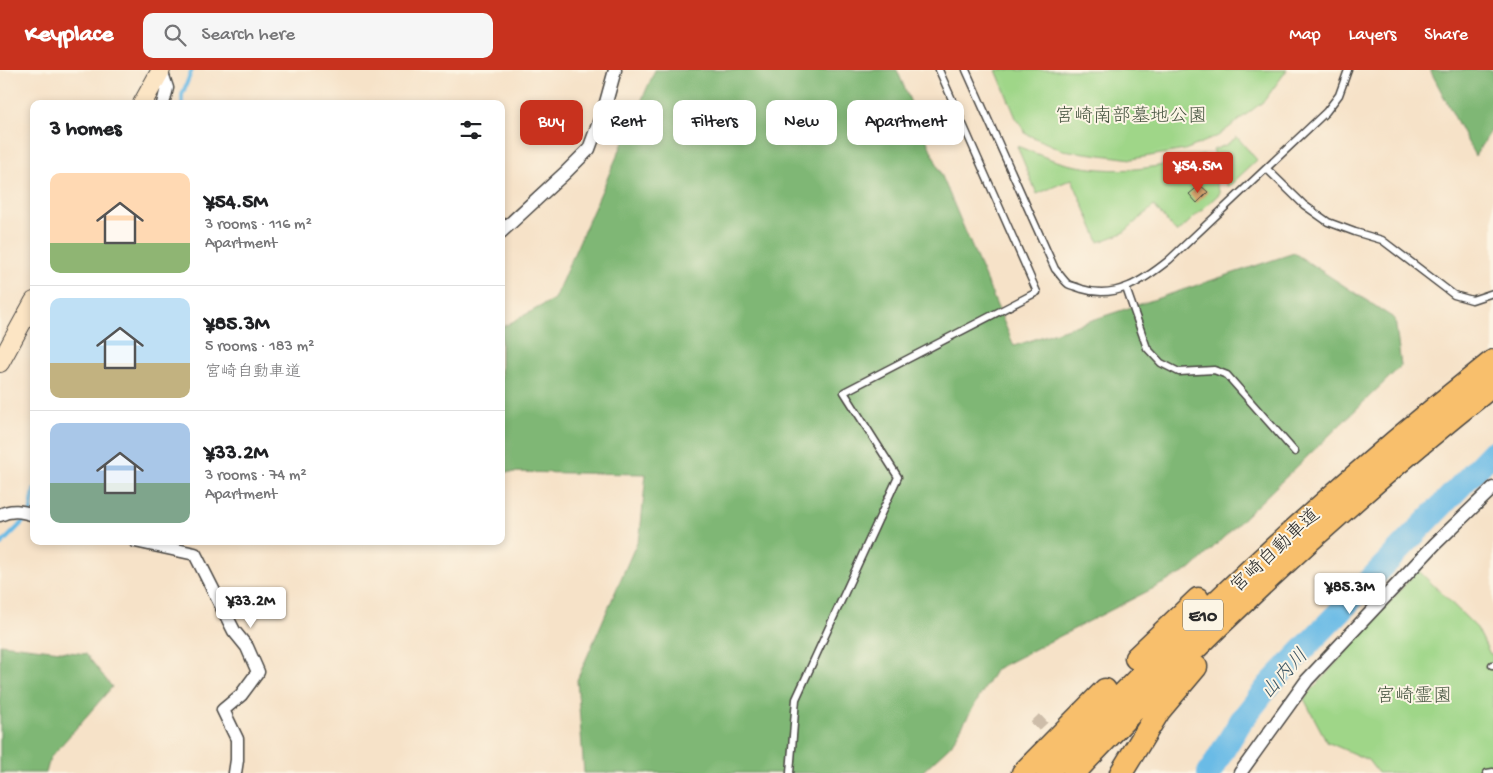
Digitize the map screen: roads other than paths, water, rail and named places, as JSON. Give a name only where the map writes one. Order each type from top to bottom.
[{"type":"highway","name":"宮崎自動車道","points":[[1047,773],[1120,695],[1270,551],[1366,465],[1493,361]]},
{"type":"highway","name":"宮崎自動車道","points":[[1074,773],[1180,664],[1281,568],[1357,499],[1493,385]]},
{"type":"highway","points":[[1023,773],[1170,624],[1283,522],[1366,465]]},
{"type":"highway","points":[[1121,773],[1159,711],[1281,568]]},
{"type":"main road","points":[[144,100],[161,70]]},
{"type":"main road","points":[[0,363],[30,308]]},
{"type":"street","points":[[161,70],[167,88],[164,100]]},
{"type":"street","points":[[505,228],[589,149],[605,106],[615,70]]},
{"type":"street","points":[[1240,773],[1307,680],[1435,544],[1493,488]]},
{"type":"street","points":[[0,515],[5,512],[21,511],[30,514]]},
{"type":"street","points":[[153,545],[194,554],[234,631],[247,647],[258,672],[241,695],[223,710],[237,739],[235,773]]},
{"type":"lane","points":[[790,773],[796,699],[898,477],[844,392],[1037,292],[939,70]]},
{"type":"lane","points":[[966,70],[1055,269],[1069,285],[1088,291],[1111,292],[1126,288],[1149,276],[1169,260],[1267,169],[1326,112],[1339,94],[1348,70]]},
{"type":"lane","points":[[1267,169],[1304,205],[1328,222],[1382,240],[1454,295],[1472,300],[1493,293]]},
{"type":"lane","points":[[1126,288],[1147,348],[1161,364],[1178,372],[1214,370],[1227,375],[1295,452]]},
{"type":"lane","points":[[1487,773],[1493,772]]},
{"type":"waterway","points":[[182,100],[182,95],[192,70]]},
{"type":"waterway","name":"山内川","points":[[1209,773],[1241,721],[1270,684],[1493,452]]},
{"type":"waterway","points":[[0,545],[30,515]]},
{"type":"tunnel","points":[[1035,718],[1060,744]]},
{"type":"park label","name":"宮崎南部墓地公園","points":[[1131,114]]},
{"type":"park label","name":"宮崎霊園","points":[[1414,694]]}]
